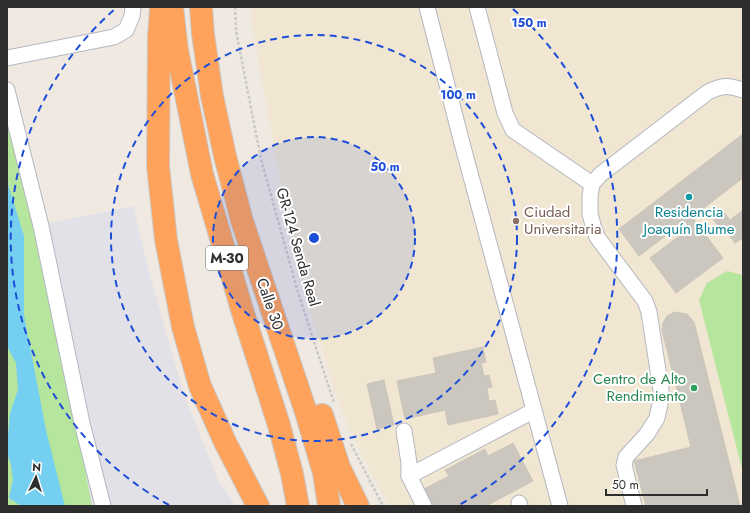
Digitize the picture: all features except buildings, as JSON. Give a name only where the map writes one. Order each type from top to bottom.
[{"type":"highway","points":[[161,7],[159,37],[158,166],[166,240],[183,328],[200,386],[225,442],[256,502]]},
{"type":"highway","name":"Calle 30","points":[[172,7],[177,50],[202,174],[243,313],[279,425],[292,474],[298,506]]},
{"type":"highway","name":"Calle 30","points":[[201,7],[203,34],[212,96],[225,156],[250,247],[306,412],[324,473],[329,506]]},
{"type":"highway","points":[[250,247],[278,294],[339,467],[358,506]]},
{"type":"lane","points":[[7,58],[114,37],[126,30],[132,16],[133,7]]},
{"type":"lane","points":[[427,7],[463,147],[560,506]]},
{"type":"lane","points":[[477,7],[506,113],[513,130],[592,184]]},
{"type":"lane","points":[[634,506],[624,465],[626,457],[647,434],[656,418],[660,404],[661,390],[649,312],[645,301],[597,236],[590,214],[592,184],[601,174],[708,92],[721,86],[743,90]]},
{"type":"lane","points":[[7,90],[41,226],[82,423],[103,506]]},
{"type":"lane","points":[[409,476],[534,411]]},
{"type":"lane","points":[[404,431],[409,463],[409,476],[424,506]]},
{"type":"path","name":"GR-124 Senda Real","points":[[235,7],[236,31],[261,159],[297,288],[336,410]]},
{"type":"path","points":[[349,439],[358,460],[383,506]]},
{"type":"shaded area","name":"Ciudad Universitaria","points":[[251,7],[743,7],[743,506],[389,506],[363,458],[341,410],[303,288],[275,154],[253,29]]},
{"type":"shaded area","points":[[133,206],[151,279],[183,392],[218,480],[236,506],[92,506],[62,350],[45,224]]},
{"type":"green space","points":[[7,120],[45,224],[62,350],[92,506],[7,506]]},
{"type":"green space","points":[[727,271],[743,275],[742,469],[699,300],[707,283]]},
{"type":"water","points":[[7,181],[24,236],[24,315],[46,430],[65,506],[21,506],[9,498],[13,480],[11,464],[7,453],[10,413],[18,390],[16,363],[7,346]]},
{"type":"place","name":"Residencia Joaquín Blume","points":[[689,197]]},
{"type":"place","name":"Ciudad Universitaria","points":[[516,221]]},
{"type":"place","name":"Centro de Alto Rendimiento","points":[[694,388]]}]
